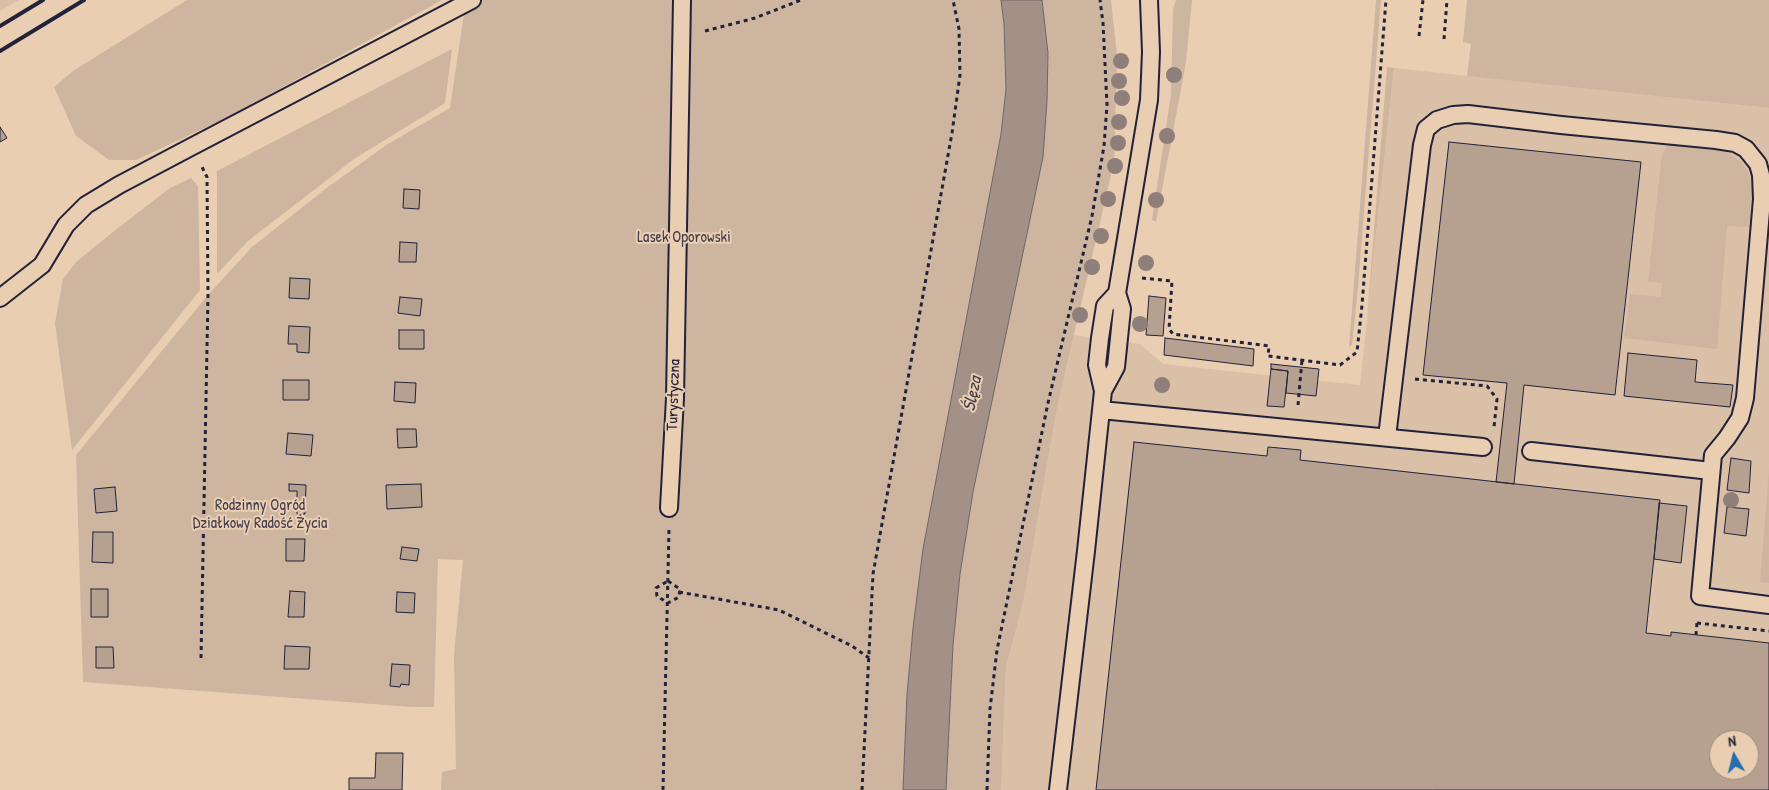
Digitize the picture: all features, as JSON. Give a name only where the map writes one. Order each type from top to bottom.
[{"type":"lane","points":[[0,298],[42,264],[66,225],[86,205],[119,185],[472,0]]},
{"type":"lane","name":"Turystyczna","points":[[669,508],[675,398],[682,0]]},
{"type":"lane","points":[[1058,790],[1103,391],[1116,366],[1122,309],[1117,293],[1149,100],[1151,52],[1148,0]]},
{"type":"lane","points":[[1387,437],[1422,145],[1426,129],[1437,120],[1452,115],[1468,114],[1735,143],[1746,149],[1758,164],[1761,175],[1762,199],[1745,398],[1740,418],[1713,455],[1700,596],[1769,605]]},
{"type":"lane","points":[[1101,410],[1483,447]]},
{"type":"lane","points":[[1532,451],[1711,471]]},
{"type":"path","points":[[682,46],[700,32],[755,18],[801,0]]},
{"type":"path","points":[[862,790],[873,574],[952,133],[960,75],[959,30],[953,0]]},
{"type":"path","points":[[987,790],[990,709],[996,650],[1048,403],[1092,216],[1104,146],[1106,105],[1103,23],[1100,0]]},
{"type":"path","points":[[1140,277],[1172,281],[1169,329],[1173,334],[1269,346],[1268,356],[1340,365],[1357,352],[1386,0]]},
{"type":"path","points":[[1420,36],[1423,0]]},
{"type":"path","points":[[1444,39],[1447,0]]},
{"type":"path","points":[[192,147],[207,177],[208,304],[201,658]]},
{"type":"path","points":[[1300,379],[1302,360]]},
{"type":"path","points":[[1395,377],[1487,386],[1497,399],[1494,428]]},
{"type":"path","points":[[663,790],[669,508]]},
{"type":"path","points":[[668,581],[680,589],[679,597],[668,603]]},
{"type":"path","points":[[668,581],[656,588],[657,596],[668,603]]},
{"type":"path","points":[[679,592],[779,610],[852,646],[869,658]]},
{"type":"path","points":[[1697,623],[1769,631]]},
{"type":"shaded area","points":[[0,0],[19,0],[0,11]]},
{"type":"shaded area","points":[[1394,68],[1769,108],[1769,790],[1001,790],[1006,667],[1023,603],[1057,408],[1074,335],[1140,344],[1163,364],[1360,385]]},
{"type":"green space","points":[[187,0],[442,0],[224,119],[136,160],[109,160],[76,136],[54,87],[73,71]]},
{"type":"green space","name":"Lasek Oporowski","points":[[466,0],[1001,0],[1004,24],[1006,89],[1001,134],[923,549],[907,695],[903,790],[441,790],[442,772],[456,769],[454,655],[463,560],[438,559],[434,707],[412,707],[83,682],[76,455],[208,295],[252,247],[328,187],[388,144],[450,108]]},
{"type":"green space","points":[[1042,0],[1111,0],[1117,56],[1114,162],[1057,408],[1023,603],[1006,667],[1001,790],[946,790],[953,645],[960,574],[973,492],[1043,157],[1048,53]]},
{"type":"green space","points":[[1176,0],[1192,0],[1186,62],[1156,222],[1152,220],[1171,94],[1173,10]]},
{"type":"green space","points":[[1376,0],[1381,0],[1358,287],[1352,345],[1349,347]]},
{"type":"green space","points":[[1467,0],[1769,0],[1769,108],[1467,76],[1471,44],[1463,42]]},
{"type":"green space","points":[[452,49],[445,103],[354,159],[248,241],[217,274],[217,171]]},
{"type":"green space","points":[[1387,67],[1394,68],[1367,318]]},
{"type":"green space","points":[[1669,144],[1725,151],[1741,162],[1748,171],[1751,182],[1750,227],[1727,226],[1717,349],[1624,338],[1630,294],[1661,297],[1662,283],[1648,282],[1662,154]]},
{"type":"green space","points":[[191,178],[198,186],[200,290],[72,450],[55,323],[63,279],[76,262],[118,228],[170,188]]},
{"type":"green space","points":[[1769,470],[1769,583],[1760,582]]},
{"type":"water","name":"Ślęza","points":[[1001,0],[1042,0],[1048,53],[1043,157],[973,492],[960,574],[953,645],[946,790],[903,790],[907,695],[923,549],[1001,134],[1006,89],[1004,24]]},
{"type":"building","points":[[0,127],[7,138],[0,142]]},
{"type":"building","points":[[1449,142],[1641,162],[1615,395],[1524,385],[1514,484],[1496,482],[1507,383],[1423,375]]},
{"type":"building","points":[[404,189],[420,190],[419,209],[403,208]]},
{"type":"building","points":[[400,242],[417,243],[416,262],[399,262]]},
{"type":"building","points":[[290,278],[310,279],[309,299],[289,298]]},
{"type":"building","points":[[1149,296],[1166,298],[1163,336],[1146,335]]},
{"type":"building","points":[[400,297],[422,299],[420,316],[398,313]]},
{"type":"building","points":[[289,326],[310,327],[309,353],[297,352],[297,344],[288,344]]},
{"type":"building","points":[[399,330],[424,330],[424,349],[399,349]]},
{"type":"building","points":[[1165,338],[1254,349],[1253,366],[1164,355]]},
{"type":"building","points":[[1628,353],[1697,360],[1695,382],[1733,385],[1730,407],[1624,396]]},
{"type":"building","points":[[1271,364],[1319,369],[1316,396],[1286,393],[1288,371],[1271,369]]},
{"type":"building","points":[[1271,369],[1288,371],[1284,407],[1267,406]]},
{"type":"building","points":[[283,380],[309,380],[309,400],[283,400]]},
{"type":"building","points":[[395,382],[416,383],[415,403],[394,401]]},
{"type":"building","points":[[397,429],[416,429],[417,447],[398,448]]},
{"type":"building","points":[[288,433],[313,435],[311,456],[286,454]]},
{"type":"building","points":[[1134,442],[1267,456],[1268,447],[1301,450],[1300,460],[1660,500],[1646,633],[1671,636],[1671,632],[1769,643],[1769,790],[1096,790]]},
{"type":"building","points":[[1731,458],[1751,461],[1749,493],[1727,490]]},
{"type":"building","points":[[289,484],[306,485],[305,514],[297,514],[297,491],[289,491]]},
{"type":"building","points":[[421,484],[422,507],[387,509],[386,485]]},
{"type":"building","points":[[115,487],[117,511],[96,513],[94,489]]},
{"type":"building","points":[[1659,503],[1687,506],[1681,563],[1654,559]]},
{"type":"building","points":[[1727,507],[1749,509],[1746,536],[1724,533]]},
{"type":"building","points":[[93,532],[113,532],[113,563],[92,562]]},
{"type":"building","points":[[286,539],[305,539],[304,561],[286,561]]},
{"type":"building","points":[[402,547],[419,549],[417,561],[400,559]]},
{"type":"building","points":[[91,589],[108,589],[108,617],[91,617]]},
{"type":"building","points":[[290,591],[305,592],[304,617],[288,617]]},
{"type":"building","points":[[397,592],[415,593],[414,613],[396,612]]},
{"type":"building","points":[[285,646],[310,647],[309,669],[284,669]]},
{"type":"building","points":[[96,647],[113,647],[114,668],[96,668]]},
{"type":"building","points":[[392,664],[410,665],[409,685],[401,684],[400,687],[390,686]]},
{"type":"building","points":[[376,753],[403,753],[402,790],[349,790],[349,778],[375,778]]},
{"type":"railway","points":[[0,26],[43,0]]},
{"type":"railway","points":[[0,51],[84,0]]},
{"type":"park label","name":"Rodzinny Ogród Działkowy Radość Życia","points":[[260,515]]}]
